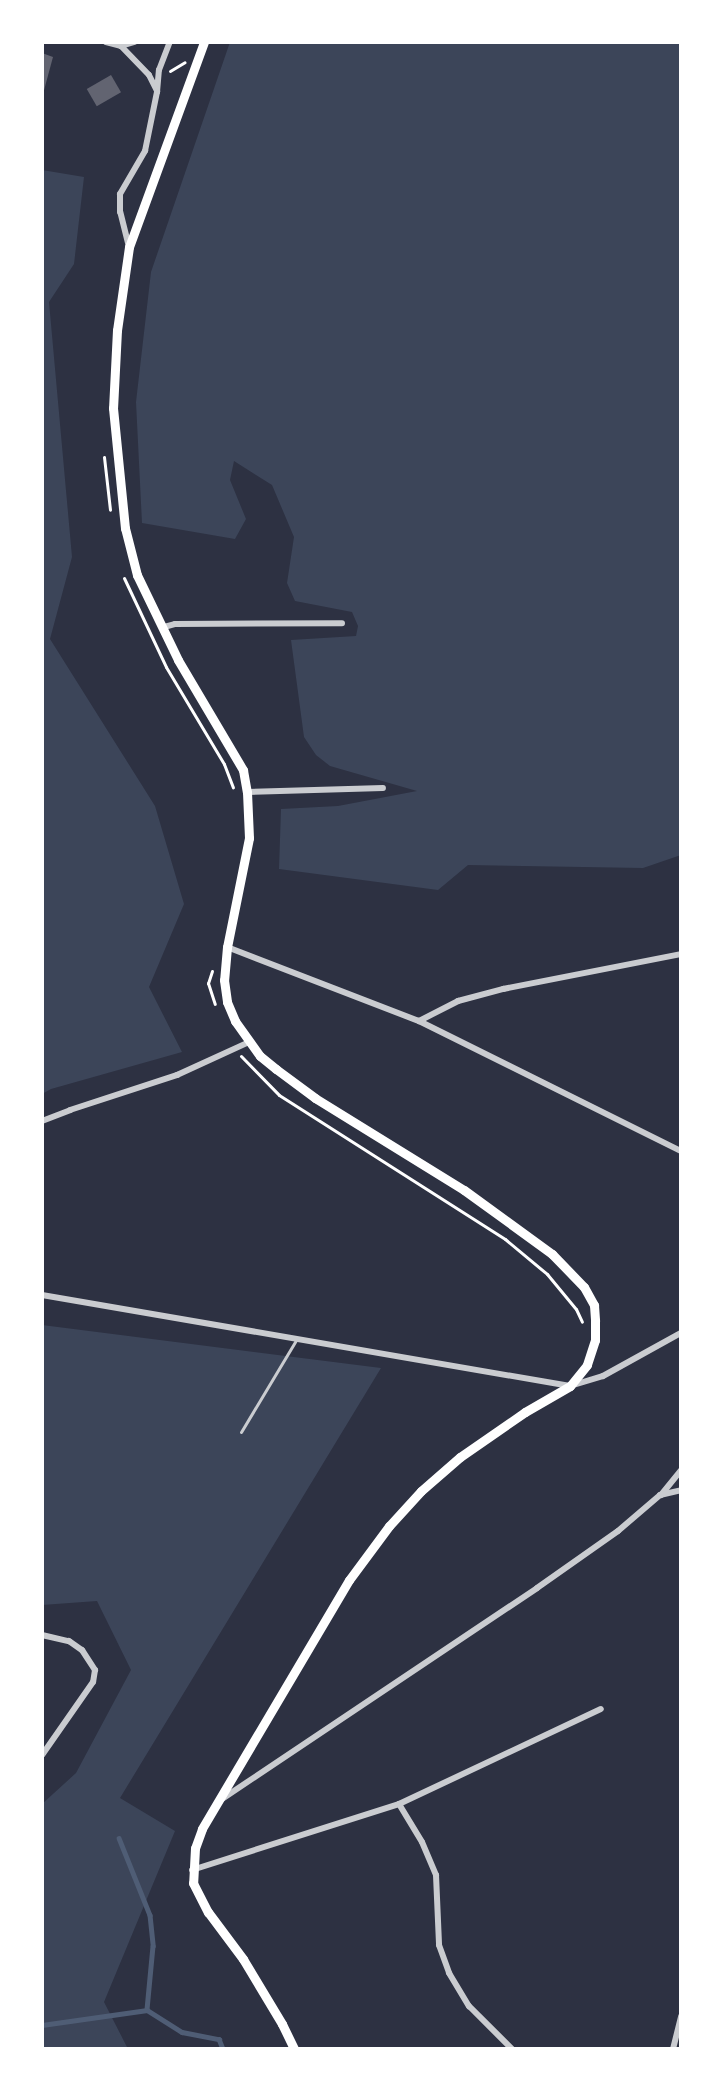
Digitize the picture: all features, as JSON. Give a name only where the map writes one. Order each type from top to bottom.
[{"type":"main road","points":[[204,42],[129,247],[117,330],[113,408],[125,528],[137,575],[178,660],[243,770],[248,792],[249,838],[227,947],[224,980],[227,1002],[235,1021],[260,1056],[315,1098],[464,1190],[552,1254],[584,1287],[594,1305],[595,1340],[587,1365],[570,1386],[525,1412],[460,1456],[421,1491],[389,1526],[349,1580],[216,1803],[195,1848],[191,1871],[193,1882],[208,1912],[243,1959],[282,2024],[294,2049]]},
{"type":"street","points":[[106,42],[121,46],[149,75],[157,92]]},
{"type":"street","points":[[121,46],[134,42]]},
{"type":"street","points":[[129,247],[120,212],[120,194],[145,151],[161,61],[170,42]]},
{"type":"street","points":[[164,627],[175,624],[342,623]]},
{"type":"street","points":[[248,792],[383,788]]},
{"type":"street","points":[[227,947],[418,1021],[681,1150]]},
{"type":"street","points":[[418,1021],[458,1001],[503,989],[681,954]]},
{"type":"street","points":[[42,1121],[177,1076],[249,1041]]},
{"type":"street","points":[[42,1295],[570,1386],[603,1376],[681,1333]]},
{"type":"street","points":[[216,1803],[537,1588],[618,1531],[660,1495],[681,1470]]},
{"type":"street","points":[[660,1495],[681,1490]]},
{"type":"street","points":[[42,1635],[69,1641],[82,1650],[95,1670],[93,1682],[42,1755]]},
{"type":"street","points":[[191,1871],[399,1804],[601,1709]]},
{"type":"street","points":[[399,1804],[422,1842],[436,1875],[439,1945],[449,1973],[469,2006],[512,2049]]},
{"type":"street","points":[[673,2049],[681,2016]]},
{"type":"lane","points":[[241,1432],[297,1339]]},
{"type":"path","points":[[158,78],[190,58]]},
{"type":"path","points":[[264,1082],[314,1118],[505,1239],[547,1274],[576,1309],[585,1328]]},
{"type":"shaded area","points":[[230,42],[681,42],[681,855],[643,868],[468,865],[438,890],[279,869],[281,809],[338,806],[417,791],[330,766],[316,755],[304,737],[291,640],[356,636],[358,626],[352,612],[295,601],[287,583],[294,537],[272,485],[234,461],[230,480],[246,519],[235,539],[142,523],[136,402],[151,272]]},
{"type":"shaded area","points":[[42,170],[84,177],[74,264],[49,302],[72,557],[50,639],[155,806],[184,904],[149,987],[182,1052],[51,1089],[42,1094]]},
{"type":"shaded area","points":[[42,1325],[381,1368],[120,1798],[175,1831],[104,2002],[128,2049],[42,2049],[42,1804],[76,1773],[131,1670],[97,1601],[42,1605]]},
{"type":"building","points":[[42,53],[53,57],[43,94],[42,94]]},
{"type":"building","points":[[111,75],[121,92],[97,106],[87,89]]},
{"type":"waterway","points":[[119,1838],[150,1915],[153,1946],[147,2010],[182,2032],[219,2039],[223,2049]]},
{"type":"waterway","points":[[42,2025],[147,2010]]}]
